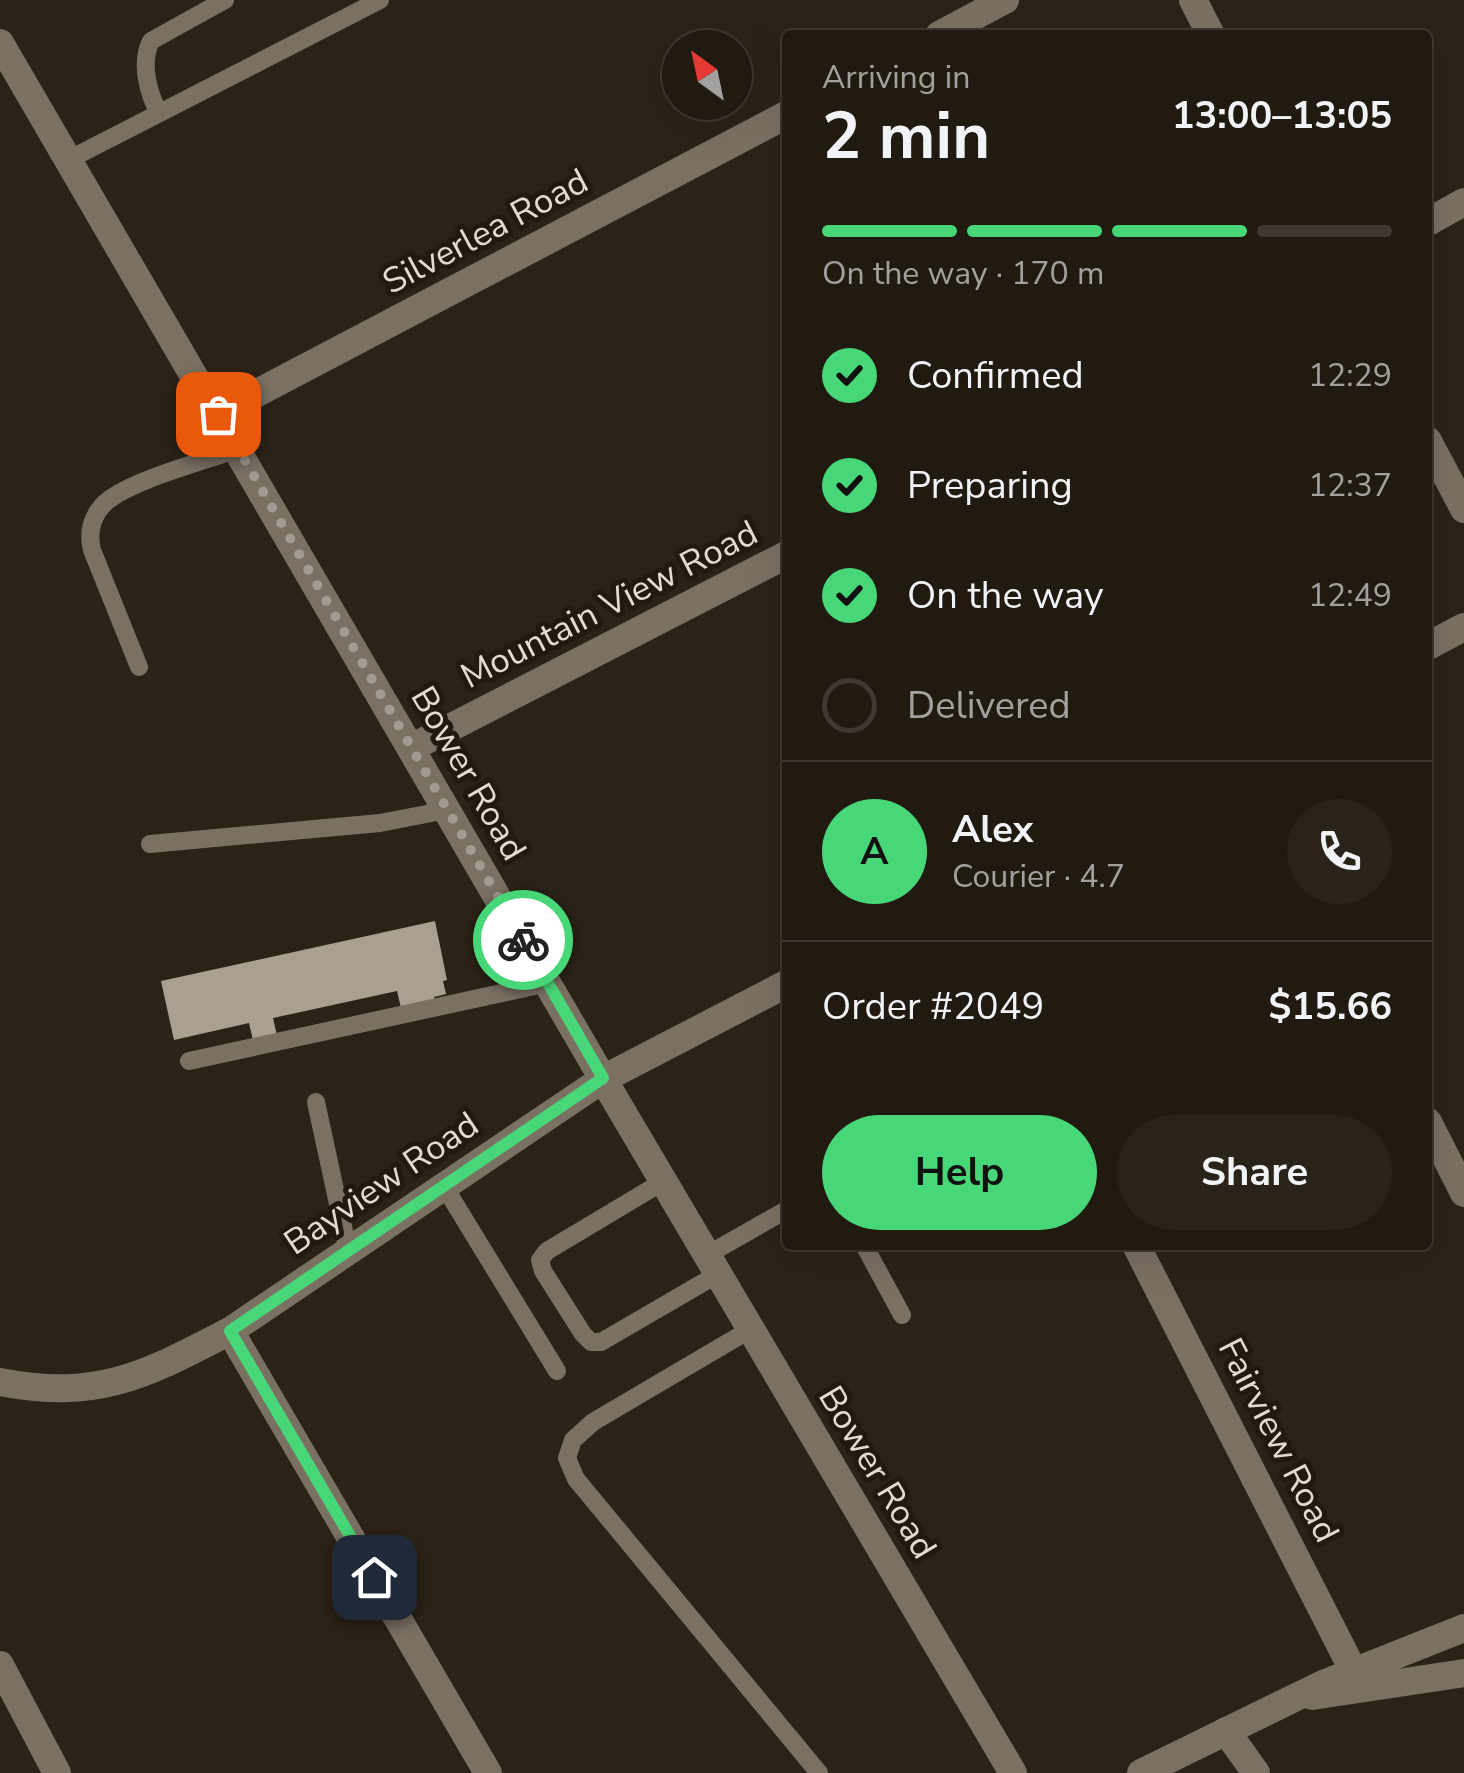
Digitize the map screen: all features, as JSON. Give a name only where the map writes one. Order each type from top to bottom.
[{"type":"street","points":[[948,30],[1005,0]]},
{"type":"street","points":[[1193,0],[1209,30]]},
{"type":"street","name":"Bower Road","points":[[0,23],[16,67]]},
{"type":"street","name":"Bower Road","points":[[0,42],[1013,1773]]},
{"type":"street","name":"Silverlea Road","points":[[218,414],[782,117]]},
{"type":"street","points":[[1432,220],[1464,202]]},
{"type":"street","points":[[1432,449],[1464,510]]},
{"type":"street","name":"Mountain View Road","points":[[412,748],[782,557]]},
{"type":"street","points":[[1432,644],[1464,627]]},
{"type":"street","name":"Bayview Road","points":[[0,1382],[38,1390],[80,1390],[124,1381],[166,1364],[230,1331],[603,1078],[782,986]]},
{"type":"street","points":[[1432,1130],[1464,1193]]},
{"type":"street","name":"Fairview Road","points":[[1139,1250],[1354,1670]]},
{"type":"street","points":[[230,1331],[488,1773]]},
{"type":"street","points":[[1141,1773],[1354,1670],[1464,1628]]},
{"type":"street","points":[[0,1665],[58,1773]]},
{"type":"street","points":[[1300,1696],[1344,1694],[1464,1673]]},
{"type":"street","points":[[1226,1731],[1256,1773]]},
{"type":"lane","points":[[159,113],[147,91],[147,48],[151,41],[224,0]]},
{"type":"lane","points":[[68,160],[380,0]]},
{"type":"lane","points":[[139,668],[92,550],[92,522],[102,506],[120,492],[238,449]]},
{"type":"lane","points":[[150,844],[380,823],[448,810]]},
{"type":"lane","points":[[188,1061],[548,983]]},
{"type":"lane","points":[[316,1102],[348,1250]]},
{"type":"lane","points":[[664,1181],[547,1251],[540,1260],[543,1271],[591,1342],[601,1342],[782,1214]]},
{"type":"lane","points":[[444,1186],[557,1371]]},
{"type":"lane","points":[[867,1250],[902,1315]]},
{"type":"lane","points":[[751,1329],[593,1422],[573,1440],[567,1458],[576,1479],[819,1773]]},
{"type":"building","points":[[435,921],[447,980],[443,981],[446,994],[434,997],[435,1001],[401,1008],[397,991],[273,1018],[278,1040],[254,1045],[249,1023],[174,1040],[161,981]]},
{"type":"way so far","points":[[218,414],[523,940]]},
{"type":"route","points":[[374,1577],[230,1331],[603,1078],[523,940]]}]
